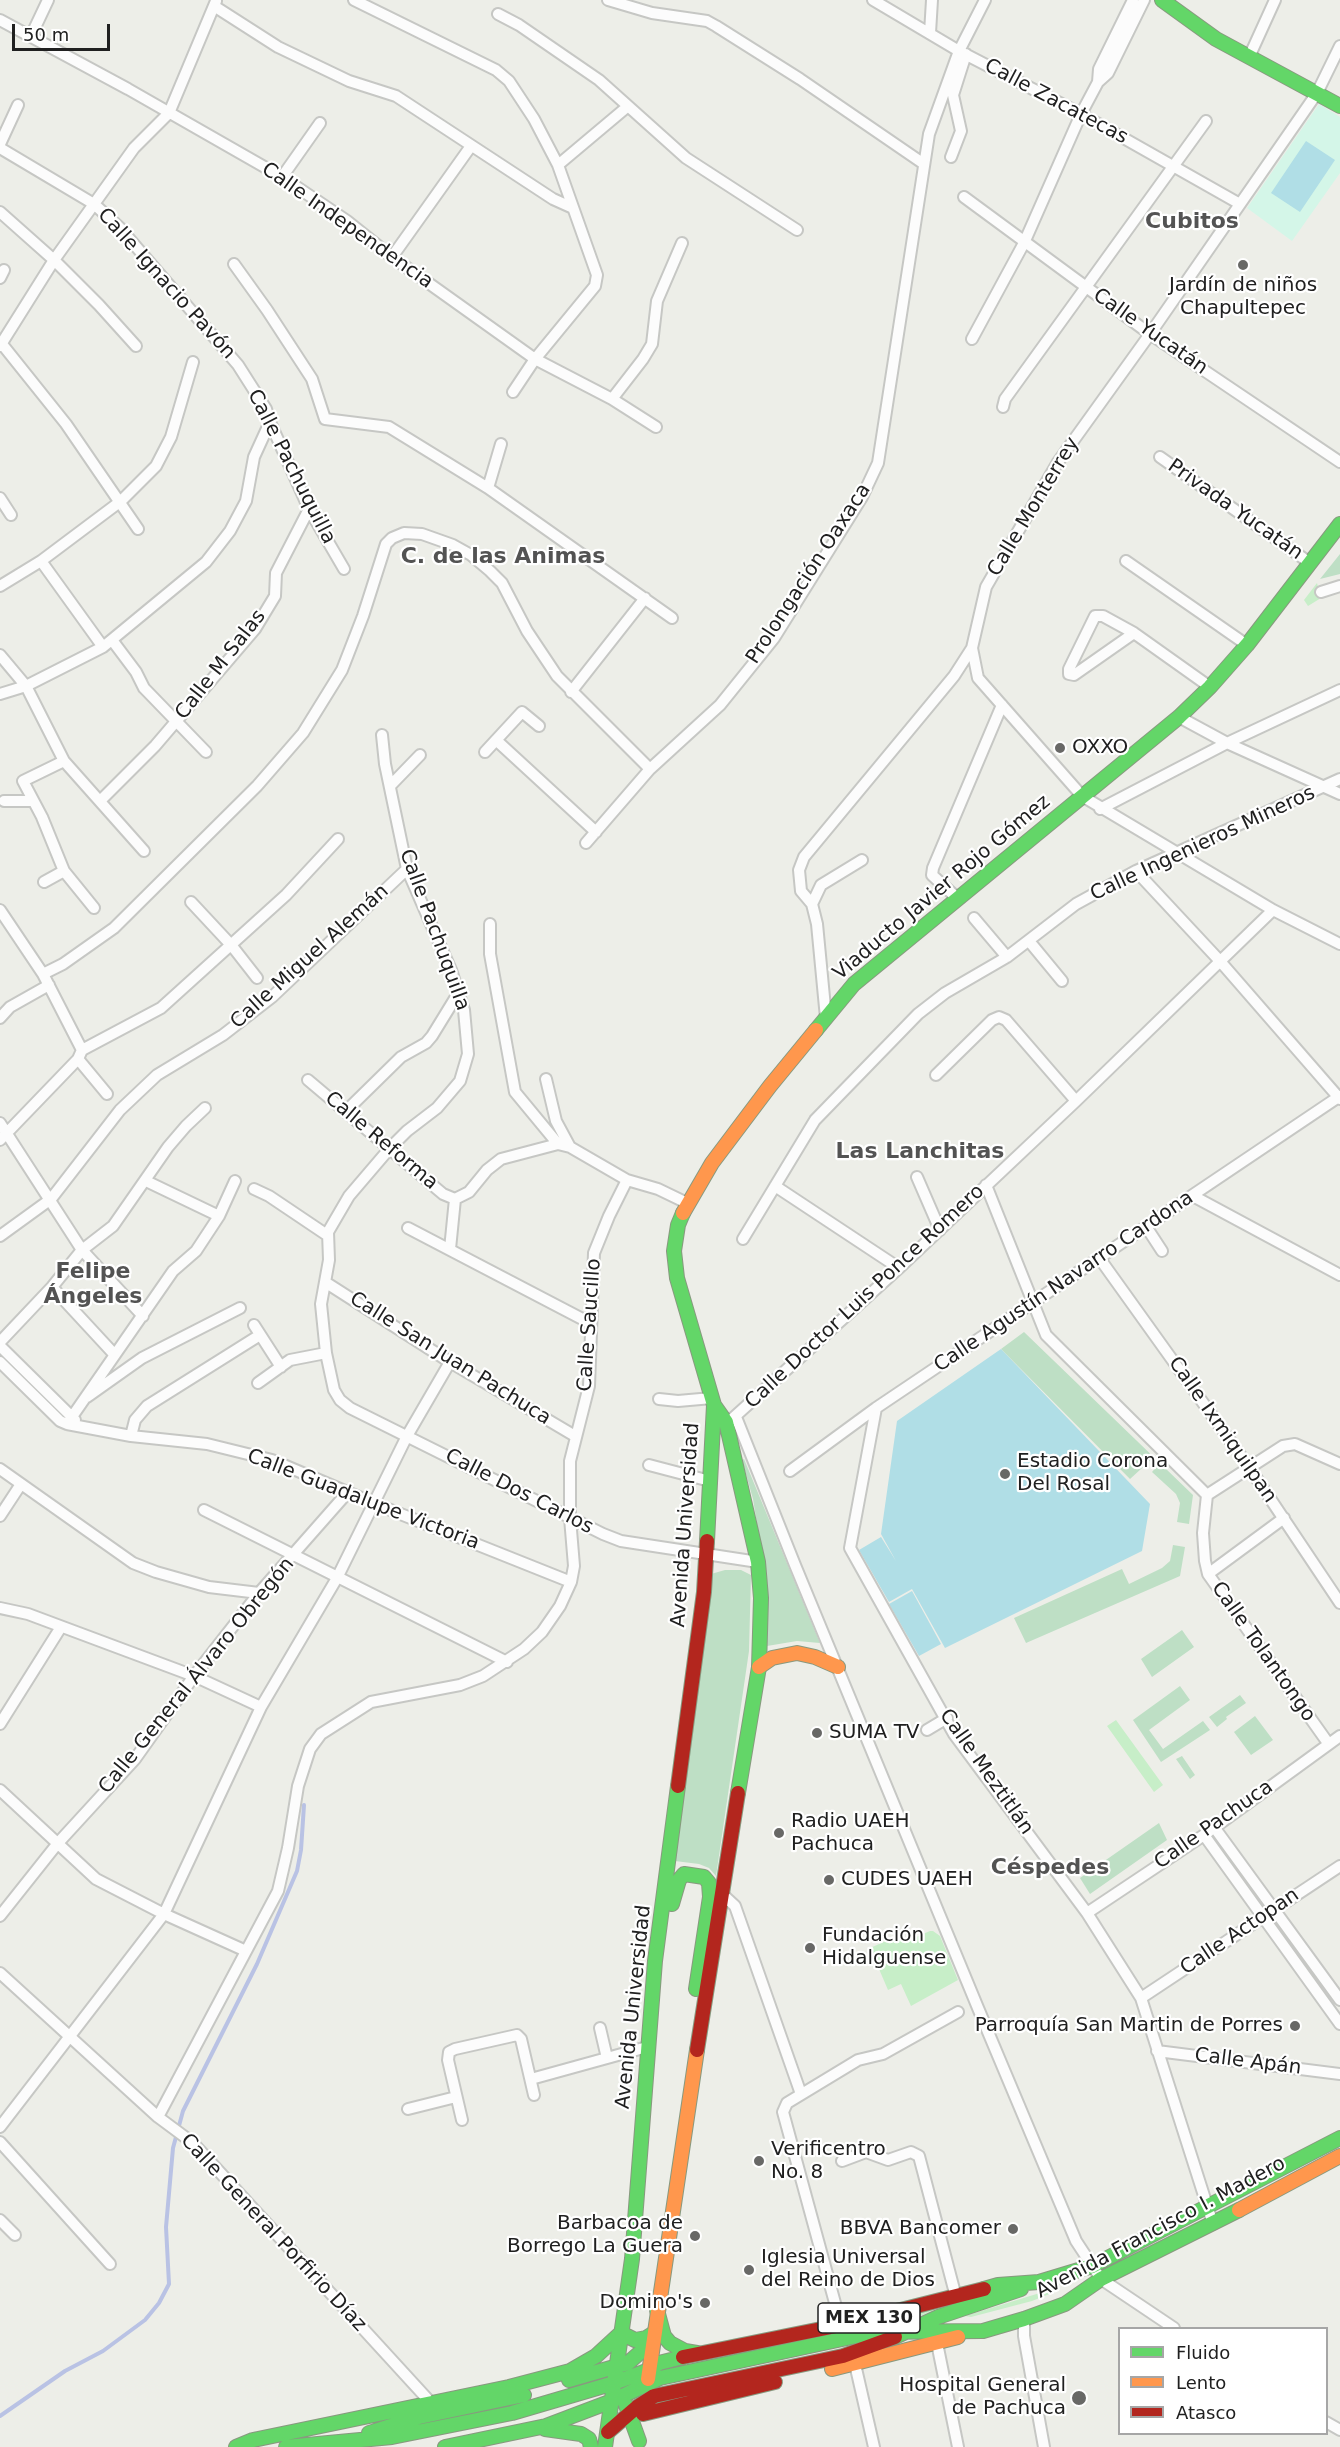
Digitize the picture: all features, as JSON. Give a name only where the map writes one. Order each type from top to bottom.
[{"type":"main road","points":[[1162,0],[1216,39],[1250,55],[1340,106]]},
{"type":"main road","name":"Viaducto Javier Rojo Gómez","points":[[713,1402],[677,1278],[674,1251],[678,1225],[687,1203],[712,1163],[770,1086],[854,984],[1179,717],[1210,687],[1247,645],[1340,524]]},
{"type":"main road","name":"Avenida Universidad","points":[[643,2373],[653,2337],[701,2021],[759,1667],[761,1598],[758,1562],[731,1420],[713,1402]]},
{"type":"main road","name":"Avenida Universidad","points":[[621,2333],[632,2259],[646,2047],[655,1961],[699,1637],[706,1555],[713,1402]]},
{"type":"main road","points":[[759,1667],[772,1658],[797,1653],[815,1657],[838,1667]]},
{"type":"main road","points":[[655,1961],[666,1933],[679,1880],[684,1874],[704,1877],[709,1883],[710,1897],[695,1995],[701,2021]]},
{"type":"main road","name":"Avenida Francisco I. Madero","points":[[614,2383],[643,2373],[659,2364],[698,2353],[841,2325],[998,2285],[1039,2282],[1092,2266],[1340,2138]]},
{"type":"main road","name":"Avenida Francisco I. Madero","points":[[617,2399],[660,2378],[840,2338],[875,2332],[982,2331],[1024,2319],[1065,2304],[1101,2279],[1213,2224],[1340,2156]]},
{"type":"main road","points":[[607,2438],[654,2396],[843,2356],[874,2346],[938,2317],[1039,2282]]},
{"type":"main road","points":[[657,2310],[664,2336],[670,2343],[685,2351],[698,2353]]},
{"type":"main road","points":[[617,2399],[639,2410],[855,2364],[982,2331]]},
{"type":"main road","points":[[621,2333],[639,2340],[653,2337]]},
{"type":"main road","points":[[621,2333],[622,2366]]},
{"type":"main road","points":[[236,2447],[264,2438],[432,2404],[570,2371],[596,2356],[621,2333]]},
{"type":"main road","points":[[607,2438],[617,2399],[614,2383],[622,2366],[653,2337]]},
{"type":"main road","points":[[335,2447],[419,2417],[490,2403],[608,2368],[622,2366],[643,2373],[647,2386],[639,2410],[639,2444]]},
{"type":"main road","name":"MEX 130","points":[[285,2447],[392,2437],[490,2418],[614,2383]]},
{"type":"main road","name":"MEX 130","points":[[445,2447],[532,2429],[617,2399]]},
{"type":"main road","points":[[532,2429],[581,2434],[589,2439],[591,2447]]},
{"type":"main road","points":[[607,2438],[621,2430],[628,2430],[639,2444]]},
{"type":"street","points":[[31,36],[48,0]]},
{"type":"street","points":[[354,0],[496,70],[509,81],[534,119],[558,165],[597,275],[595,286],[535,359],[513,392]]},
{"type":"street","points":[[608,0],[652,13],[697,20],[716,26],[800,79],[924,164]]},
{"type":"street","name":"Calle Zacatecas","points":[[873,0],[962,52],[1081,114],[1240,204]]},
{"type":"street","points":[[930,33],[932,0]]},
{"type":"street","points":[[951,157],[961,131],[953,95],[962,52],[985,0]]},
{"type":"street","points":[[972,339],[1024,243],[1081,114],[1098,82],[1100,69],[1133,0]]},
{"type":"street","points":[[1098,82],[1108,74],[1144,0]]},
{"type":"street","points":[[1250,55],[1275,0]]},
{"type":"street","points":[[138,529],[121,501],[66,424],[1,345],[5,327],[134,148],[168,113],[215,3],[278,47],[349,81],[396,96],[553,199],[573,208]]},
{"type":"street","points":[[498,14],[519,25],[599,80],[686,158],[797,230]]},
{"type":"street","name":"Calle Independencia","points":[[0,20],[282,177],[347,221],[392,257],[535,359],[612,399],[656,427]]},
{"type":"street","name":"Calle Monterrey","points":[[826,1018],[817,924],[812,904],[801,891],[799,870],[804,857],[954,676],[972,648],[986,587],[1058,462],[1317,93],[1340,46]]},
{"type":"street","name":"Prolongación Oaxaca","points":[[586,843],[650,769],[720,705],[774,638],[862,497],[878,463],[929,134],[962,52]]},
{"type":"street","points":[[0,146],[18,105]]},
{"type":"street","points":[[558,165],[627,106]]},
{"type":"street","points":[[1003,407],[1005,399],[1206,121]]},
{"type":"street","points":[[282,177],[320,123]]},
{"type":"street","name":"Calle Ignacio Pavón","points":[[0,146],[94,204],[120,228],[238,365]]},
{"type":"street","points":[[392,257],[471,146]]},
{"type":"street","name":"Calle Yucatán","points":[[964,197],[1150,334],[1340,462]]},
{"type":"street","points":[[0,212],[54,260],[136,346]]},
{"type":"street","points":[[612,399],[652,344],[657,301],[682,243]]},
{"type":"street","points":[[234,264],[312,379],[325,419],[389,427],[488,488],[672,618]]},
{"type":"street","points":[[0,586],[41,561],[121,501],[156,466],[171,436],[193,362]]},
{"type":"street","name":"Calle Pachuquilla","points":[[238,365],[266,409],[309,509],[344,569]]},
{"type":"street","points":[[0,694],[26,686],[108,643],[206,562],[231,531],[246,501],[254,456],[270,422]]},
{"type":"street","points":[[488,488],[501,444]]},
{"type":"street","name":"Privada Yucatán","points":[[1160,457],[1310,564]]},
{"type":"street","points":[[0,498],[11,515]]},
{"type":"street","name":"Calle M Salas","points":[[100,801],[177,721],[255,628],[274,596],[276,573],[309,509]]},
{"type":"street","points":[[0,1018],[10,1007],[63,964],[114,928],[257,786],[303,733],[342,670],[363,616],[386,544],[392,538],[404,533],[422,534],[471,555],[502,583],[527,631],[557,676],[650,769]]},
{"type":"street","points":[[41,561],[108,643],[136,672],[144,688],[206,752]]},
{"type":"street","points":[[1126,561],[1247,645]]},
{"type":"street","points":[[1321,592],[1340,586]]},
{"type":"street","points":[[572,692],[645,598]]},
{"type":"street","points":[[1134,633],[1074,675],[1069,674],[1069,669],[1095,616],[1103,616],[1134,633],[1210,687]]},
{"type":"street","points":[[972,648],[978,678],[1082,796],[1100,809],[1273,910],[1340,945]]},
{"type":"street","points":[[0,655],[26,686],[64,761],[144,851]]},
{"type":"street","points":[[1100,809],[1227,743],[1340,690]]},
{"type":"street","points":[[957,898],[932,875],[933,868],[1002,705]]},
{"type":"street","points":[[485,752],[522,712],[539,726]]},
{"type":"street","points":[[1179,717],[1227,743],[1340,794]]},
{"type":"street","name":"Calle Pachuquilla","points":[[382,735],[407,869],[459,993],[464,1010],[468,1054],[460,1081],[437,1108],[390,1148]]},
{"type":"street","points":[[496,740],[596,832]]},
{"type":"street","points":[[390,786],[420,756]]},
{"type":"street","points":[[64,761],[23,781],[42,817],[64,871],[94,908]]},
{"type":"street","name":"Calle Ingenieros Mineros","points":[[743,1239],[815,1120],[918,1014],[945,993],[1007,957],[1076,904],[1136,871],[1340,779]]},
{"type":"street","points":[[4,801],[33,801]]},
{"type":"street","points":[[143,1316],[82,1250],[51,1199],[2,1131],[80,1055],[161,1008],[286,895],[338,838]]},
{"type":"street","points":[[812,904],[821,885],[862,860]]},
{"type":"street","name":"Calle Miguel Alemán","points":[[0,1236],[51,1199],[120,1110],[157,1074],[223,1035],[272,997],[407,869]]},
{"type":"street","points":[[44,882],[64,871]]},
{"type":"street","points":[[1136,871],[1219,960],[1339,1097]]},
{"type":"street","points":[[191,902],[232,946],[257,978]]},
{"type":"street","points":[[0,910],[46,980],[80,1055],[107,1095]]},
{"type":"street","name":"Calle Doctor Luis Ponce Romero","points":[[712,1428],[731,1420],[899,1268],[1273,910]]},
{"type":"street","points":[[974,918],[1007,957]]},
{"type":"street","name":"Calle Pachuquilla","points":[[490,924],[490,954],[515,1092],[558,1144]]},
{"type":"street","points":[[1029,942],[1062,981]]},
{"type":"street","points":[[346,1111],[401,1057],[432,1036],[459,993]]},
{"type":"street","points":[[936,1074],[992,1020],[999,1017],[1006,1020],[1076,1101]]},
{"type":"street","points":[[546,1079],[556,1121],[570,1146]]},
{"type":"street","name":"Calle Reforma","points":[[308,1080],[443,1194],[455,1199]]},
{"type":"street","name":"Calle Agustín Navarro Cardona","points":[[790,1470],[876,1408],[1339,1097]]},
{"type":"street","points":[[0,1344],[82,1250],[113,1226],[186,1126],[205,1108]]},
{"type":"street","points":[[450,1249],[455,1199],[469,1192],[487,1170],[501,1160],[558,1144],[570,1146],[627,1180],[658,1189],[687,1203]]},
{"type":"street","points":[[254,1188],[327,1236],[349,1196],[390,1148]]},
{"type":"street","points":[[917,1177],[940,1230]]},
{"type":"street","name":"Calle Saucillo","points":[[161,2119],[278,1891],[298,1786],[310,1749],[321,1734],[336,1722],[371,1702],[460,1684],[483,1676],[507,1662],[542,1632],[560,1606],[571,1582],[574,1566],[570,1518],[570,1461],[589,1386],[594,1253],[627,1180]]},
{"type":"street","points":[[146,1181],[219,1216]]},
{"type":"street","points":[[73,1422],[83,1400],[173,1271],[196,1251],[219,1216],[235,1181]]},
{"type":"street","points":[[986,1185],[1046,1335],[1207,1495],[1283,1446],[1295,1444],[1340,1464]]},
{"type":"street","points":[[775,1186],[899,1268]]},
{"type":"street","points":[[1193,1196],[1340,1275]]},
{"type":"street","points":[[408,1228],[590,1323]]},
{"type":"street","points":[[1147,1228],[1162,1251]]},
{"type":"street","name":"Calle Dos Carlos","points":[[327,1236],[328,1260],[321,1304],[326,1353],[334,1390],[340,1400],[406,1436],[621,1541],[758,1562]]},
{"type":"street","name":"Calle Ixmiquilpan","points":[[1100,1259],[1249,1467],[1340,1603]]},
{"type":"street","name":"Calle San Juan Pachuca","points":[[325,1282],[450,1362],[575,1436]]},
{"type":"street","points":[[52,1287],[114,1354]]},
{"type":"street","points":[[83,1400],[142,1358],[240,1308]]},
{"type":"street","points":[[254,1325],[281,1367]]},
{"type":"street","points":[[131,1436],[135,1420],[147,1406],[260,1335]]},
{"type":"street","name":"Calle Guadalupe Victoria","points":[[0,1344],[60,1421],[131,1436],[207,1444],[272,1460],[571,1582]]},
{"type":"street","points":[[258,1383],[290,1360],[326,1353]]},
{"type":"street","name":"Calle Guadalupe Victoria","points":[[0,1362],[34,1388]]},
{"type":"street","points":[[0,2127],[164,1914],[261,1707],[337,1578],[406,1436],[450,1362]]},
{"type":"street","points":[[659,1399],[713,1402]]},
{"type":"street","name":"Calle Meztitlán","points":[[876,1408],[850,1548],[954,1734],[1087,1913],[1141,1998],[1213,2224]]},
{"type":"street","points":[[731,1420],[838,1667],[1072,2231],[1101,2279],[1173,2327]]},
{"type":"street","points":[[649,1465],[710,1481]]},
{"type":"street","points":[[0,1469],[133,1563],[209,1587],[259,1593]]},
{"type":"street","points":[[0,1516],[21,1484]]},
{"type":"street","name":"Calle General Álvaro Obregón","points":[[0,1916],[58,1843],[135,1759],[194,1676],[259,1593],[348,1492]]},
{"type":"street","name":"Calle Tolantongo","points":[[1207,1495],[1203,1533],[1208,1574],[1328,1743]]},
{"type":"street","points":[[204,1510],[507,1662]]},
{"type":"street","points":[[1208,1574],[1284,1518]]},
{"type":"street","points":[[0,1608],[28,1614],[194,1676],[261,1707]]},
{"type":"street","points":[[0,1724],[61,1627]]},
{"type":"street","points":[[927,1730],[947,1718]]},
{"type":"street","name":"Calle Pachuca","points":[[1087,1913],[1204,1835],[1340,1736]]},
{"type":"street","points":[[0,1790],[96,1879],[164,1914],[246,1951]]},
{"type":"street","points":[[1214,1827],[1340,2000]]},
{"type":"street","points":[[1204,1835],[1340,2024]]},
{"type":"street","name":"Calle Actopan","points":[[1141,1998],[1340,1866]]},
{"type":"street","points":[[722,1894],[735,1906],[801,2094]]},
{"type":"street","name":"Calle General Porfirio Díaz","points":[[0,1973],[161,2119],[193,2143],[432,2404]]},
{"type":"street","points":[[841,2325],[783,2112],[787,2103],[858,2060],[883,2054],[958,2012]]},
{"type":"street","points":[[600,2028],[607,2058]]},
{"type":"street","points":[[462,2120],[448,2061],[449,2052],[454,2049],[517,2035],[521,2039],[534,2095]]},
{"type":"street","points":[[531,2079],[646,2047]]},
{"type":"street","name":"Calle Apán","points":[[1157,2051],[1340,2074]]},
{"type":"street","points":[[408,2109],[456,2097]]},
{"type":"street","points":[[0,2142],[110,2264]]},
{"type":"street","points":[[842,2161],[866,2152],[888,2160],[911,2152],[919,2156],[956,2297]]},
{"type":"street","points":[[0,2220],[15,2235]]},
{"type":"street","points":[[1024,2319],[1024,2336],[1044,2447]]},
{"type":"street","points":[[937,2343],[958,2447]]},
{"type":"street","points":[[855,2364],[874,2447]]},
{"type":"green space","points":[[1319,104],[1340,117],[1340,173],[1292,241],[1247,208]]},
{"type":"green space","points":[[1340,554],[1340,574],[1320,579]]},
{"type":"green space","points":[[1317,583],[1321,598],[1308,606],[1304,600]]},
{"type":"green space","points":[[1024,1332],[1193,1495],[1189,1524],[1177,1522],[1180,1503],[1176,1494],[1152,1472],[1159,1464],[1153,1458],[1130,1479],[1001,1349]]},
{"type":"green space","points":[[744,1459],[820,1643],[797,1641],[767,1646],[766,1581],[753,1499],[742,1460]]},
{"type":"green space","points":[[1173,1545],[1185,1547],[1180,1576],[1026,1643],[1014,1618],[1122,1569],[1129,1584],[1162,1568],[1170,1561]]},
{"type":"green space","points":[[725,1570],[741,1570],[751,1575],[749,1651],[716,1876],[709,1868],[699,1864],[675,1861],[711,1574]]},
{"type":"green space","points":[[1182,1630],[1194,1647],[1152,1677],[1141,1659]]},
{"type":"green space","points":[[1180,1686],[1190,1700],[1149,1730],[1163,1749],[1203,1721],[1210,1730],[1161,1762],[1133,1720]]},
{"type":"green space","points":[[1240,1695],[1246,1703],[1226,1717],[1227,1719],[1217,1727],[1209,1717]]},
{"type":"green space","points":[[1255,1716],[1273,1740],[1251,1755],[1234,1732]]},
{"type":"green space","points":[[1116,1720],[1163,1785],[1154,1792],[1107,1726]]},
{"type":"green space","points":[[1182,1756],[1195,1775],[1190,1779],[1176,1759]]},
{"type":"green space","points":[[1159,1823],[1167,1840],[1090,1894],[1080,1878]]},
{"type":"green space","points":[[930,1931],[940,1936],[958,1980],[911,2006],[901,1984],[888,1990],[870,1948],[895,1937],[909,1940]]},
{"type":"green space","points":[[1056,2288],[1057,2291],[1032,2301],[971,2317],[965,2316]]},
{"type":"green space","points":[[938,2308],[903,2324],[852,2330]]},
{"type":"shaded area","points":[[1306,141],[1335,160],[1300,212],[1271,193]]},
{"type":"shaded area","name":"Estadio Corona Del Rosal","points":[[1001,1349],[1150,1504],[1142,1551],[945,1648],[912,1589],[889,1602],[859,1550],[881,1537],[896,1561],[881,1534],[897,1421]]},
{"type":"shaded area","points":[[912,1591],[941,1644],[919,1656],[889,1604]]},
{"type":"waterway","points":[[0,2416],[65,2371],[103,2351],[145,2320],[159,2303],[169,2284],[166,2227],[173,2148],[183,2111],[257,1964],[297,1871],[304,1805]]},
{"type":"traffic: fast","points":[[1162,0],[1216,39],[1340,106]]},
{"type":"traffic: fast","points":[[816,1030],[854,984],[1179,717],[1210,687],[1247,645],[1340,524]]},
{"type":"traffic: fast","points":[[683,1213],[678,1225],[674,1251],[677,1278],[714,1405],[726,1422],[758,1562],[761,1598],[759,1667],[738,1793]]},
{"type":"traffic: fast","points":[[707,1541],[714,1405]]},
{"type":"traffic: fast","points":[[605,2447],[632,2259],[655,1961],[678,1786]]},
{"type":"traffic: fast","points":[[672,1904],[679,1880],[684,1874],[704,1877],[709,1883],[710,1897],[696,1989]]},
{"type":"traffic: fast","points":[[984,2289],[998,2285],[1039,2282],[1092,2266],[1340,2138]]},
{"type":"traffic: fast","points":[[445,2447],[546,2426],[612,2401],[660,2378],[875,2332],[983,2331],[1024,2319],[1065,2304],[1101,2279],[1239,2210]]},
{"type":"traffic: fast","points":[[895,2337],[938,2317],[1021,2289]]},
{"type":"traffic: fast","points":[[657,2310],[664,2336],[670,2343],[685,2351],[697,2353]]},
{"type":"traffic: fast","points":[[621,2333],[635,2340],[646,2338],[654,2333]]},
{"type":"traffic: fast","points":[[236,2447],[253,2440],[509,2387],[570,2371],[596,2356],[621,2333]]},
{"type":"traffic: fast","points":[[569,2380],[628,2363],[652,2342]]},
{"type":"traffic: fast","points":[[286,2447],[392,2437],[512,2413],[614,2383],[649,2370],[659,2363],[683,2357]]},
{"type":"traffic: fast","points":[[369,2433],[419,2417],[524,2395]]},
{"type":"traffic: fast","points":[[626,2405],[639,2441]]},
{"type":"traffic: fast","points":[[545,2429],[581,2434],[589,2439],[591,2447]]},
{"type":"traffic: slow","points":[[683,1213],[712,1163],[816,1030]]},
{"type":"traffic: slow","points":[[759,1667],[772,1658],[797,1653],[815,1657],[838,1667]]},
{"type":"traffic: slow","points":[[648,2379],[697,2050]]},
{"type":"traffic: slow","points":[[1239,2210],[1340,2156]]},
{"type":"traffic: slow","points":[[832,2369],[958,2337]]},
{"type":"traffic: jam","points":[[678,1786],[704,1592],[707,1541]]},
{"type":"traffic: jam","points":[[697,2050],[738,1793]]},
{"type":"traffic: jam","points":[[683,2357],[841,2325],[984,2289]]},
{"type":"traffic: jam","points":[[608,2432],[637,2407],[654,2396],[843,2356],[895,2337]]},
{"type":"traffic: jam","points":[[643,2414],[775,2382]]},
{"type":"place","name":"Jardín de niños Chapultepec","points":[[1243,265]]},
{"type":"place","name":"OXXO","points":[[1060,748]]},
{"type":"place","name":"Estadio Corona Del Rosal","points":[[1005,1474]]},
{"type":"place","name":"SUMA TV","points":[[817,1733]]},
{"type":"place","name":"Radio UAEH Pachuca","points":[[779,1833]]},
{"type":"place","name":"CUDES UAEH","points":[[829,1880]]},
{"type":"place","name":"Fundación Hidalguense","points":[[810,1948]]},
{"type":"place","name":"Parroquía San Martin de Porres","points":[[1295,2026]]},
{"type":"place","name":"Verificentro No. 8","points":[[759,2161]]},
{"type":"place","name":"BBVA Bancomer","points":[[1013,2229]]},
{"type":"place","name":"Barbacoa de Borrego La Guera","points":[[695,2236]]},
{"type":"place","name":"Iglesia Universal del Reino de Dios","points":[[749,2270]]},
{"type":"place","name":"Domino's","points":[[705,2303]]},
{"type":"place","name":"Hospital General de Pachuca","points":[[1079,2398]]},
{"type":"district","name":"Cubitos","points":[[1192,222]]},
{"type":"district","name":"C. de las Animas","points":[[503,557]]},
{"type":"district","name":"Las Lanchitas","points":[[920,1152]]},
{"type":"district","name":"Felipe Ángeles","points":[[93,1284]]},
{"type":"district","name":"Céspedes","points":[[1050,1868]]}]
